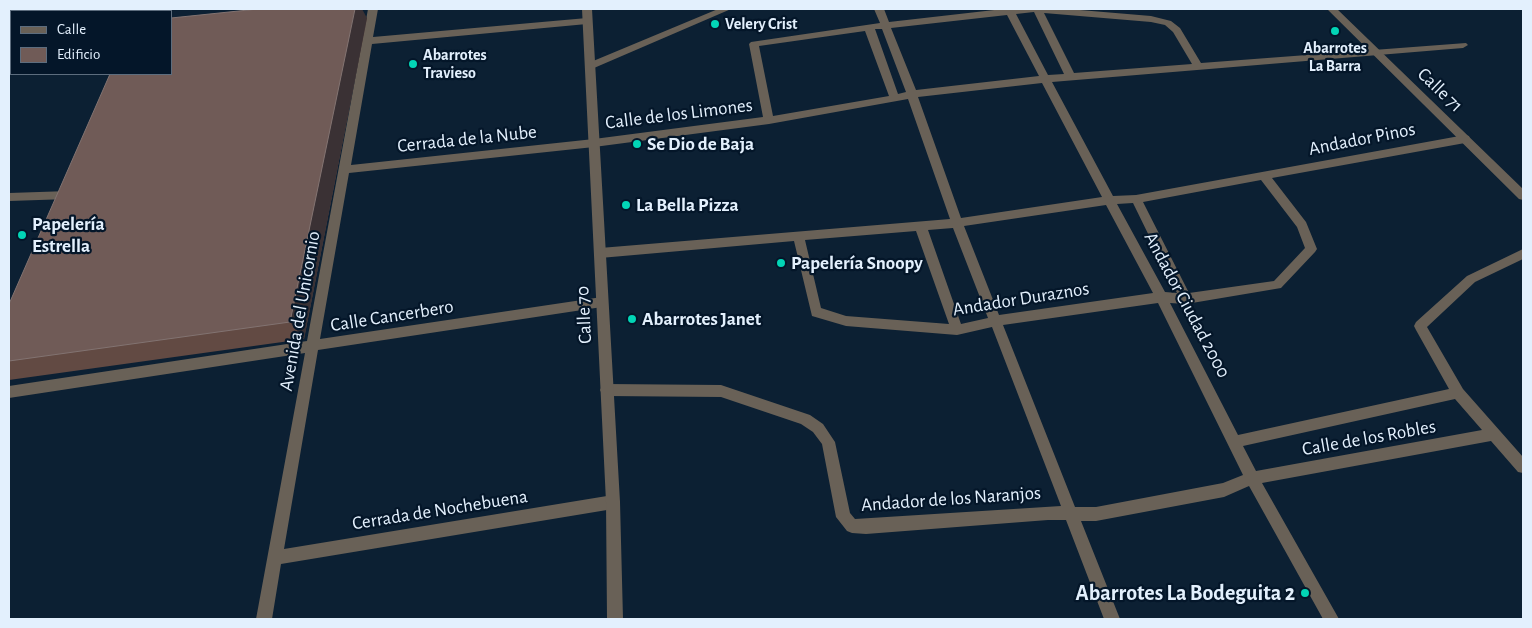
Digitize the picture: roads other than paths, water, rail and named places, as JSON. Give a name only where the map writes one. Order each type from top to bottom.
[{"type":"street","points":[[590,66],[726,9]]},
{"type":"street","points":[[879,9],[912,94],[957,223],[1112,619]]},
{"type":"street","points":[[1037,9],[1071,77]]},
{"type":"street","name":"Calle de los Limones","points":[[770,120],[754,44],[869,27],[1009,10],[1037,9],[1151,19],[1168,23],[1177,30],[1198,66]]},
{"type":"street","name":"Calle 71","points":[[1332,9],[1523,196]]},
{"type":"street","name":"Andador Ciudad 2000","points":[[1009,10],[1162,297],[1252,478],[1331,619]]},
{"type":"street","name":"Avenida del Unicornio","points":[[264,619],[368,41],[369,13]]},
{"type":"street","points":[[368,41],[587,15]]},
{"type":"street","name":"Calle 70","points":[[587,15],[613,502],[615,619]]},
{"type":"street","points":[[869,27],[895,99]]},
{"type":"street","name":"Calle de los Limones","points":[[594,143],[770,120],[895,99],[912,94],[1046,79],[1464,45]]},
{"type":"street","name":"Andador Pinos","points":[[1136,199],[1265,177],[1465,139]]},
{"type":"street","name":"Cerrada de la Nube","points":[[344,170],[594,143]]},
{"type":"street","points":[[1162,297],[1186,299],[1277,285],[1311,249],[1302,225],[1265,177]]},
{"type":"street","points":[[9,197],[69,196]]},
{"type":"street","points":[[600,253],[957,223],[1109,200],[1136,199],[1186,299]]},
{"type":"street","points":[[920,225],[957,330]]},
{"type":"street","name":"Andador Duraznos","points":[[798,235],[816,312],[846,321],[957,330],[996,322],[1162,297]]},
{"type":"street","points":[[1523,254],[1471,279],[1420,326],[1458,393],[1523,467]]},
{"type":"street","name":"Calle Cancerbero","points":[[9,392],[313,348],[602,302]]},
{"type":"street","name":"Andador de los Naranjos","points":[[607,390],[721,392],[805,419],[818,428],[828,442],[843,517],[852,526],[866,527],[1048,512],[1096,514],[1215,492],[1252,478]]},
{"type":"street","name":"Calle de los Robles","points":[[1235,442],[1458,393]]},
{"type":"street","name":"Calle de los Robles","points":[[1252,478],[1493,434]]},
{"type":"street","name":"Cerrada de Nochebuena","points":[[274,558],[613,502]]},
{"type":"place","name":"Velery Crist","points":[[715,24]]},
{"type":"place","name":"Abarrotes La Barra","points":[[1335,31]]},
{"type":"place","name":"Abarrotes Travieso","points":[[413,64]]},
{"type":"place","name":"Se Dio de Baja","points":[[637,144]]},
{"type":"place","name":"La Bella Pizza","points":[[626,205]]},
{"type":"place","name":"Papelería Estrella","points":[[22,235]]},
{"type":"place","name":"Papelería Snoopy","points":[[781,263]]},
{"type":"place","name":"Abarrotes Janet","points":[[632,319]]},
{"type":"place","name":"Abarrotes La Bodeguita 2","points":[[1305,593]]}]
